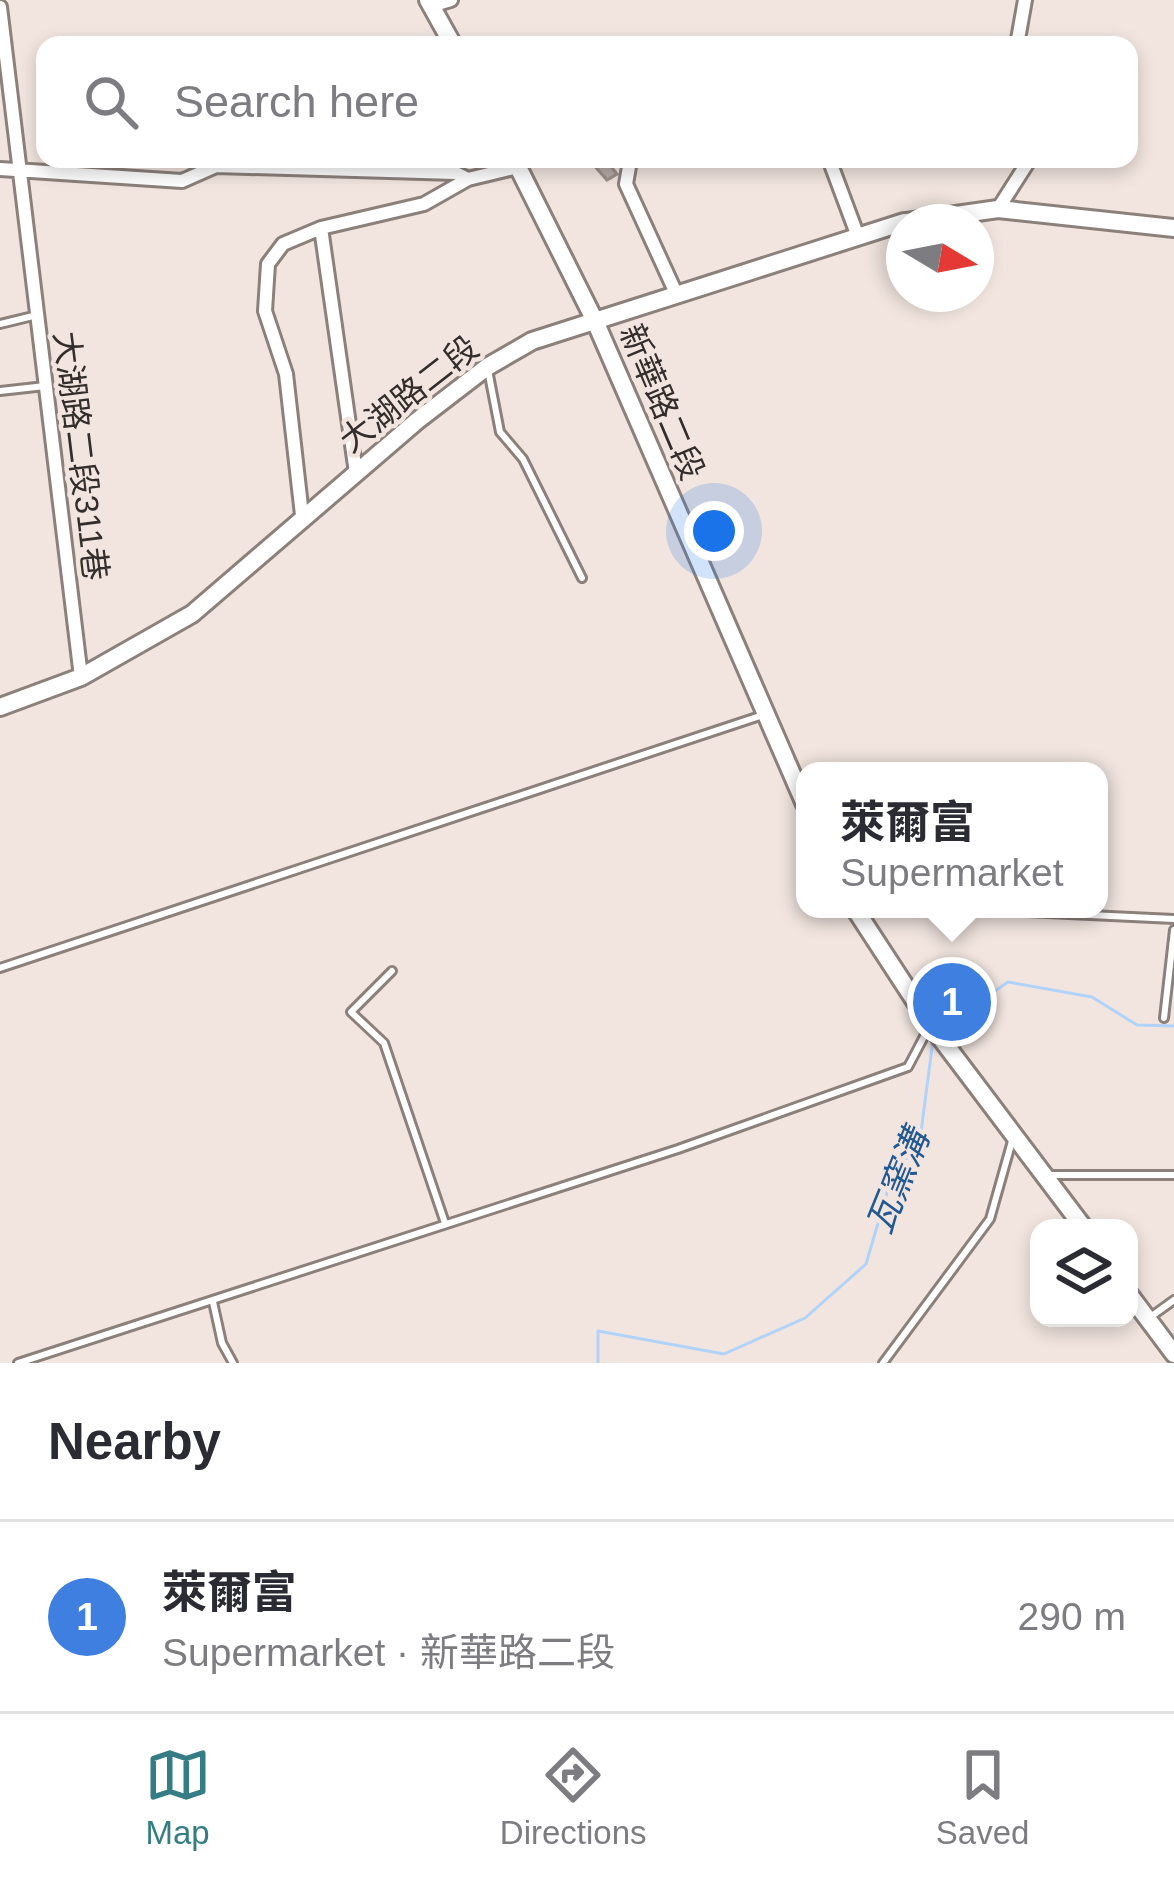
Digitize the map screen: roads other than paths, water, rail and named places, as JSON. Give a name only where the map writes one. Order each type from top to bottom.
[{"type":"street","points":[[448,36],[429,3],[451,0]]},
{"type":"street","points":[[1019,36],[1025,0]]},
{"type":"street","name":"大湖路二段311巷","points":[[0,7],[81,677]]},
{"type":"street","points":[[0,169],[182,181],[211,168]]},
{"type":"street","points":[[285,168],[456,173],[468,179]]},
{"type":"street","points":[[302,515],[286,374],[266,311],[268,264],[284,244],[321,228],[424,204],[468,179],[501,168]]},
{"type":"street","name":"新華路二段","points":[[518,168],[595,321],[796,785]]},
{"type":"street","points":[[629,168],[626,184],[676,292]]},
{"type":"street","points":[[832,168],[857,234]]},
{"type":"street","points":[[998,209],[1024,168]]},
{"type":"street","name":"大湖路二段","points":[[994,210],[1174,228]]},
{"type":"street","name":"大湖路二段","points":[[0,707],[81,677],[192,614],[302,515],[488,367],[532,341],[886,227]]},
{"type":"street","points":[[321,228],[356,473]]},
{"type":"street","points":[[861,918],[937,1033],[1078,1219]]},
{"type":"street","points":[[1138,1308],[1174,1354]]},
{"type":"lane","points":[[0,324],[37,315]]},
{"type":"lane","points":[[488,367],[500,431],[523,459],[582,578]]},
{"type":"lane","points":[[0,391],[45,386]]},
{"type":"lane","points":[[0,968],[763,715]]},
{"type":"lane","points":[[1108,916],[1174,919]]},
{"type":"lane","points":[[1164,1018],[1174,930]]},
{"type":"lane","points":[[392,971],[351,1012],[384,1043],[445,1223]]},
{"type":"lane","points":[[18,1363],[679,1149],[908,1067],[937,1033]]},
{"type":"lane","points":[[884,1363],[989,1219],[1014,1132]]},
{"type":"lane","points":[[1048,1175],[1174,1175]]},
{"type":"lane","points":[[1146,1320],[1174,1300]]},
{"type":"lane","points":[[213,1302],[222,1343],[233,1363]]},
{"type":"waterway","name":"瓦窯溝","points":[[941,1028],[1008,982],[1092,997],[1137,1025],[1174,1026]]},
{"type":"waterway","name":"瓦窯溝","points":[[598,1363],[598,1331],[724,1354],[805,1318],[866,1264],[891,1179],[920,1140],[933,1040]]},
{"type":"place","name":"萊爾富","points":[[952,1002]]}]
